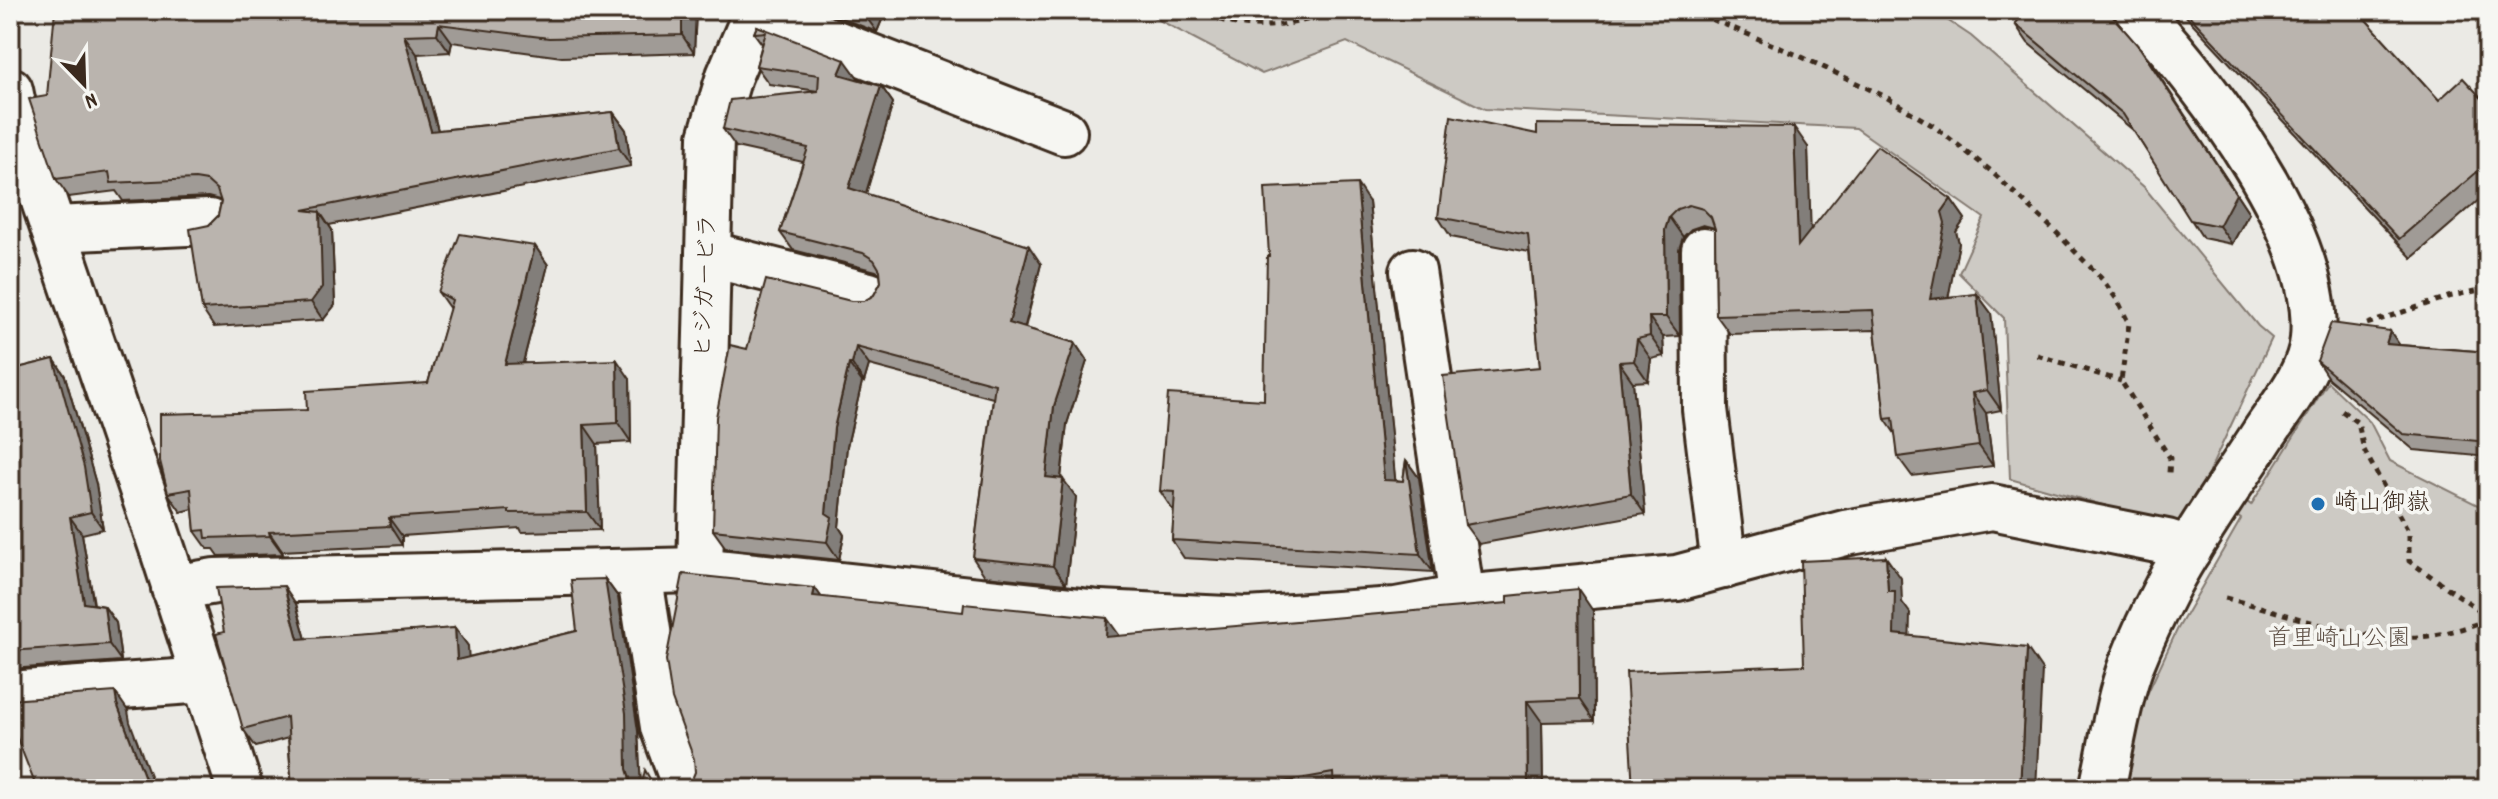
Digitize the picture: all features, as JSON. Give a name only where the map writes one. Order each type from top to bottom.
[{"type":"street","points":[[2102,789],[2130,668],[2179,566],[2297,384],[2313,341],[2313,320],[2303,270],[2273,194],[2185,63],[2137,10]]},
{"type":"street","points":[[756,11],[1064,132]]},
{"type":"street","name":"ヒジガービラ","points":[[700,570],[711,137],[729,76],[756,11]]},
{"type":"street","points":[[12,110],[240,789]]},
{"type":"street","points":[[54,229],[209,222]]},
{"type":"street","points":[[1704,250],[1705,409],[1724,566]]},
{"type":"street","points":[[708,254],[869,295]]},
{"type":"street","points":[[1413,271],[1462,598]]},
{"type":"street","points":[[174,588],[215,581],[700,570],[1100,613],[1248,620],[1396,610],[1462,598],[1677,578],[1845,533],[1992,507],[2167,542],[2179,566]]},
{"type":"street","points":[[639,572],[663,727],[686,789]]},
{"type":"street","points":[[10,694],[205,680]]},
{"type":"path","points":[[1197,10],[1231,23],[1276,27],[1297,24],[1335,10]]},
{"type":"path","points":[[1690,10],[1802,57],[1886,97],[1935,127],[1991,171],[2102,279],[2118,301],[2129,324],[2121,381],[2170,458]]},
{"type":"path","points":[[2313,341],[2448,297],[2488,288]]},
{"type":"path","points":[[2037,355],[2121,381]]},
{"type":"path","points":[[2179,566],[2356,635],[2410,638],[2457,632],[2488,618],[2409,561],[2409,533],[2364,450],[2358,423],[2336,406]]},
{"type":"green space","name":"首里崎山公園","points":[[1140,10],[1932,10],[1971,36],[2144,187],[2258,326],[2272,338],[2209,472],[2251,505],[2328,382],[2370,422],[2390,461],[2488,510],[2488,789],[2125,789],[2134,722],[2177,630],[2241,519],[2199,490],[2181,527],[2010,479],[2004,318],[1959,273],[1984,218],[1856,128],[1485,109],[1347,42],[1262,74]]},
{"type":"building","points":[[55,10],[682,10],[682,35],[549,38],[439,24],[437,34],[404,35],[431,131],[613,112],[619,148],[303,210],[320,212],[322,287],[311,302],[202,309],[190,229],[209,225],[218,216],[221,202],[217,190],[207,181],[111,183],[109,172],[56,179],[29,99],[47,96]]},
{"type":"building","points":[[2027,10],[2107,10],[2140,48],[2236,194],[2219,226],[2190,220],[2123,114],[2015,24]]},
{"type":"building","points":[[2184,10],[2357,10],[2439,100],[2463,78],[2488,105],[2488,167],[2480,175],[2477,172],[2399,239]]},
{"type":"building","points":[[757,26],[845,60],[839,74],[881,86],[849,188],[1029,246],[1009,323],[1075,343],[1054,406],[1046,477],[1063,479],[1053,566],[973,558],[995,384],[856,347],[834,428],[826,513],[832,517],[827,542],[713,530],[716,417],[730,345],[747,349],[766,280],[851,301],[864,301],[874,295],[881,282],[880,270],[874,260],[863,253],[780,232],[808,148],[723,129],[730,100],[818,91],[819,75],[756,66],[766,32],[754,33]]},
{"type":"building","points":[[1451,116],[1537,134],[1537,124],[1794,127],[1798,246],[1877,146],[1951,199],[1942,212],[1945,223],[1930,299],[1977,294],[1987,390],[1972,393],[1979,446],[1898,457],[1893,418],[1885,419],[1873,310],[1716,315],[1715,229],[1711,217],[1703,209],[1689,205],[1677,209],[1669,217],[1665,230],[1666,317],[1649,317],[1650,336],[1637,339],[1634,361],[1619,362],[1631,494],[1465,525],[1443,376],[1540,367],[1528,234],[1438,217]]},
{"type":"building","points":[[1357,184],[1384,480],[1403,481],[1406,460],[1420,554],[1172,540],[1175,492],[1160,491],[1168,394],[1264,400],[1269,256],[1265,188]]},
{"type":"building","points":[[460,234],[535,246],[505,364],[617,360],[618,423],[584,425],[587,512],[509,513],[509,510],[389,518],[390,526],[269,532],[270,536],[206,538],[205,530],[195,531],[191,489],[168,493],[160,461],[160,414],[307,410],[306,391],[428,383],[452,300],[438,292]]},
{"type":"building","points":[[2331,323],[2390,331],[2386,344],[2488,352],[2488,442],[2403,434],[2317,361]]},
{"type":"building","points":[[54,359],[84,467],[91,512],[70,517],[84,603],[104,606],[109,644],[10,651],[10,370]]},
{"type":"building","points":[[1886,557],[1888,591],[1895,591],[1894,634],[2027,648],[2020,789],[1633,789],[1626,672],[1804,665],[1801,561]]},
{"type":"building","points":[[683,574],[815,588],[813,596],[963,612],[964,604],[1107,618],[1106,637],[1508,603],[1508,596],[1578,589],[1579,699],[1527,701],[1528,789],[1334,789],[1333,773],[1242,789],[683,789],[690,784],[695,772],[694,759],[672,699],[666,660]]},
{"type":"building","points":[[605,579],[626,713],[627,769],[633,789],[292,789],[287,717],[243,729],[216,634],[224,632],[216,588],[284,586],[298,639],[455,628],[457,660],[577,631],[571,580]]},
{"type":"building","points":[[115,692],[149,789],[37,789],[10,720],[10,700]]},
{"type":"building","points":[[645,770],[654,786],[661,789],[641,789]]},
{"type":"place","name":"崎山御嶽","points":[[2318,504]]}]
